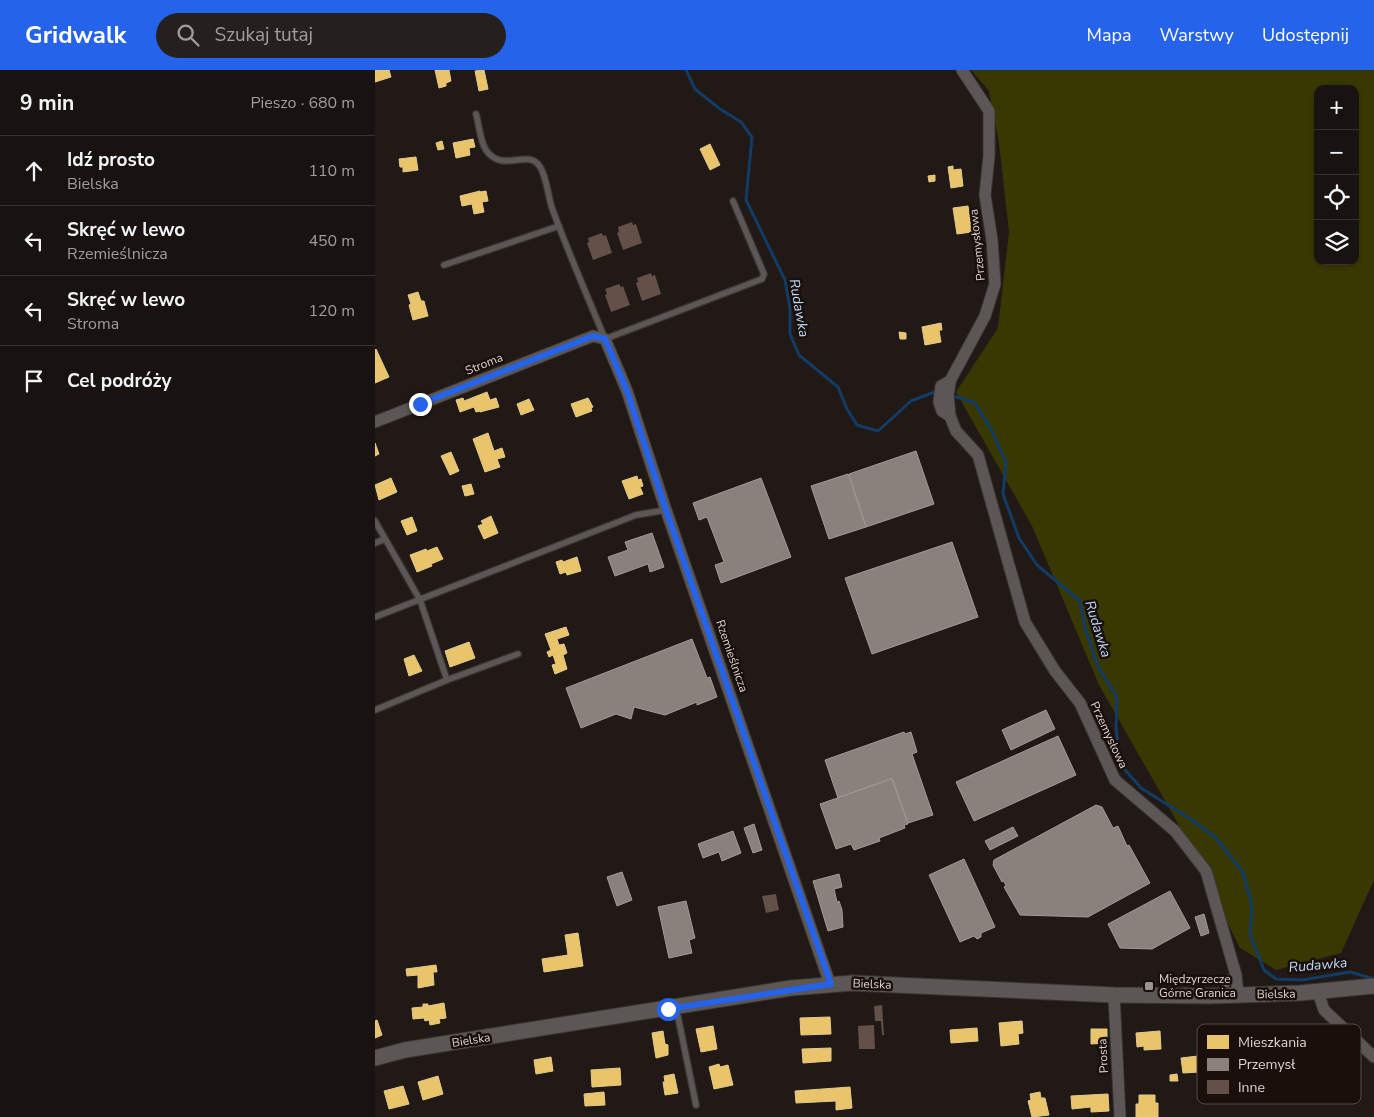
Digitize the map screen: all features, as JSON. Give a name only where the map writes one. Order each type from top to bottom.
[{"type":"street","name":"Przemysłowa","points":[[950,416],[942,411],[939,402],[946,384],[985,316],[995,284],[992,240],[985,195],[989,156],[989,111],[961,70]]},
{"type":"street","name":"Stroma","points":[[375,422],[593,336],[605,339]]},
{"type":"street","name":"Rzemieślnicza","points":[[605,339],[627,391],[666,510],[831,984]]},
{"type":"street","name":"Przemysłowa","points":[[946,384],[950,416],[956,431],[977,455],[1025,622],[1055,671],[1080,703],[1115,780],[1175,831],[1206,871],[1236,975],[1238,995]]},
{"type":"street","name":"Bielska","points":[[375,1058],[405,1050],[831,984],[957,987],[1114,995],[1238,995],[1318,992],[1374,986]]},
{"type":"street","points":[[1318,992],[1324,1010],[1339,1024]]},
{"type":"street","name":"Prosta","points":[[1114,995],[1120,1117]]},
{"type":"street","points":[[1361,1045],[1374,1057]]},
{"type":"lane","points":[[476,114],[485,149],[493,157],[502,162],[530,160],[538,164],[543,172],[549,198],[559,226],[605,339],[762,280],[764,274],[733,201]]},
{"type":"lane","points":[[444,265],[559,226]]},
{"type":"lane","points":[[375,617],[636,515],[666,510]]},
{"type":"lane","points":[[375,521],[420,600],[447,680]]},
{"type":"lane","points":[[375,543],[385,539]]},
{"type":"lane","points":[[375,710],[447,680],[518,654]]},
{"type":"lane","points":[[676,1007],[696,1105]]},
{"type":"shaded area","points":[[971,70],[1374,70],[1374,880],[1341,953],[1276,970],[1240,948],[1176,820],[1099,685],[1032,526],[956,392],[998,328],[1009,232],[999,143],[989,91]]},
{"type":"building: Mieszkania","points":[[375,70],[389,70],[391,77],[375,82]]},
{"type":"building: Mieszkania","points":[[435,70],[449,70],[451,81],[446,83],[446,86],[439,88]]},
{"type":"building: Mieszkania","points":[[484,70],[488,89],[479,91],[475,71]]},
{"type":"building: Mieszkania","points":[[473,139],[475,147],[469,148],[470,155],[456,158],[453,143]]},
{"type":"building: Mieszkania","points":[[442,141],[444,149],[438,150],[436,143]]},
{"type":"building: Mieszkania","points":[[710,144],[720,165],[710,170],[700,149]]},
{"type":"building: Mieszkania","points":[[416,157],[418,170],[403,172],[399,159]]},
{"type":"building: Mieszkania","points":[[953,166],[953,170],[961,169],[963,186],[951,188],[948,167]]},
{"type":"building: Mieszkania","points":[[935,175],[935,181],[929,182],[928,176]]},
{"type":"building: Mieszkania","points":[[486,191],[488,201],[482,202],[484,212],[474,214],[472,204],[462,206],[460,196]]},
{"type":"building: Mieszkania","points":[[968,206],[972,232],[957,234],[953,208]]},
{"type":"building: Mieszkania","points":[[418,292],[421,301],[424,301],[428,316],[413,320],[408,295]]},
{"type":"building: Mieszkania","points":[[941,323],[942,330],[939,330],[941,342],[925,345],[922,327]]},
{"type":"building: Mieszkania","points":[[899,332],[906,333],[906,339],[900,339]]},
{"type":"building: Mieszkania","points":[[375,350],[389,377],[375,383]]},
{"type":"building: Mieszkania","points":[[487,392],[490,400],[496,398],[499,407],[476,412],[474,407],[460,412],[456,400],[463,398],[464,401]]},
{"type":"building: Mieszkania","points":[[588,398],[593,407],[591,408],[592,411],[576,417],[571,404]]},
{"type":"building: Mieszkania","points":[[529,399],[534,410],[521,415],[517,404]]},
{"type":"building: Mieszkania","points":[[488,433],[494,451],[502,448],[505,457],[497,459],[500,467],[485,472],[473,439]]},
{"type":"building: Mieszkania","points":[[375,443],[379,454],[375,456]]},
{"type":"building: Mieszkania","points":[[451,452],[459,471],[450,475],[441,456]]},
{"type":"building: Mieszkania","points":[[637,476],[638,480],[641,479],[643,486],[640,487],[643,494],[629,499],[622,481]]},
{"type":"building: Mieszkania","points":[[391,478],[397,492],[379,500],[375,485]]},
{"type":"building: Mieszkania","points":[[471,484],[474,494],[465,496],[462,486]]},
{"type":"building: Mieszkania","points":[[491,516],[498,533],[484,539],[478,526],[483,524],[481,521]]},
{"type":"building: Mieszkania","points":[[412,517],[417,531],[407,535],[401,521]]},
{"type":"building: Mieszkania","points":[[437,547],[443,559],[417,572],[410,555]]},
{"type":"building: Mieszkania","points":[[577,557],[581,571],[567,575],[566,572],[560,574],[556,562],[562,560],[563,562]]},
{"type":"building: Mieszkania","points":[[566,627],[569,635],[557,639],[559,645],[564,644],[567,653],[563,655],[567,669],[555,674],[552,665],[556,664],[553,655],[549,657],[547,652],[551,650],[545,634]]},
{"type":"building: Mieszkania","points":[[469,642],[475,658],[450,667],[445,651]]},
{"type":"building: Mieszkania","points":[[414,655],[422,671],[409,676],[404,659]]},
{"type":"building: Mieszkania","points":[[578,933],[583,966],[544,972],[542,959],[568,955],[565,935]]},
{"type":"building: Mieszkania","points":[[436,965],[437,972],[433,972],[434,985],[418,988],[418,975],[407,976],[406,969]]},
{"type":"building: Mieszkania","points":[[444,1003],[446,1018],[439,1019],[440,1023],[430,1025],[429,1020],[425,1021],[424,1018],[413,1019],[412,1008],[423,1007],[423,1004],[428,1004],[428,1006]]},
{"type":"building: Mieszkania","points":[[830,1017],[831,1034],[801,1035],[800,1018]]},
{"type":"building: Mieszkania","points":[[377,1020],[382,1035],[375,1038],[375,1021]]},
{"type":"building: Mieszkania","points":[[1022,1021],[1023,1033],[1018,1034],[1019,1044],[1001,1046],[999,1023]]},
{"type":"building: Mieszkania","points":[[713,1026],[717,1049],[701,1052],[696,1029]]},
{"type":"building: Mieszkania","points":[[977,1028],[978,1041],[951,1043],[950,1030]]},
{"type":"building: Mieszkania","points":[[1091,1029],[1107,1029],[1107,1043],[1091,1044]]},
{"type":"building: Mieszkania","points":[[663,1031],[665,1044],[668,1045],[668,1055],[656,1058],[652,1033]]},
{"type":"building: Mieszkania","points":[[1160,1031],[1161,1049],[1144,1050],[1144,1046],[1137,1047],[1136,1033]]},
{"type":"building: Mieszkania","points":[[831,1048],[831,1061],[803,1063],[802,1049]]},
{"type":"building: Mieszkania","points":[[1197,1056],[1197,1072],[1183,1073],[1181,1058]]},
{"type":"building: Mieszkania","points":[[551,1057],[553,1071],[536,1074],[534,1060]]},
{"type":"building: Mieszkania","points":[[719,1064],[720,1067],[728,1065],[733,1085],[714,1089],[709,1067]]},
{"type":"building: Mieszkania","points":[[620,1068],[621,1085],[592,1087],[591,1070]]},
{"type":"building: Mieszkania","points":[[674,1074],[678,1093],[665,1095],[664,1076]]},
{"type":"building: Mieszkania","points":[[1177,1074],[1178,1081],[1170,1081],[1170,1075]]},
{"type":"building: Mieszkania","points":[[438,1076],[443,1094],[423,1100],[418,1082]]},
{"type":"building: Mieszkania","points":[[403,1086],[409,1104],[389,1109],[384,1091]]},
{"type":"building: Mieszkania","points":[[850,1087],[852,1108],[836,1110],[836,1101],[796,1103],[795,1091]]},
{"type":"building: Mieszkania","points":[[604,1092],[605,1105],[585,1106],[584,1094]]},
{"type":"building: Mieszkania","points":[[1040,1092],[1041,1098],[1045,1098],[1049,1115],[1032,1117],[1028,1101],[1031,1100],[1030,1094]]},
{"type":"building: Mieszkania","points":[[1108,1094],[1109,1111],[1091,1112],[1091,1107],[1072,1109],[1071,1096]]},
{"type":"building: Mieszkania","points":[[1139,1095],[1155,1095],[1155,1103],[1158,1103],[1158,1117],[1136,1117],[1136,1104],[1139,1104]]},
{"type":"building: Przemysł","points":[[916,451],[934,504],[866,527],[849,474]]},
{"type":"building: Przemysł","points":[[848,474],[866,527],[829,539],[811,486]]},
{"type":"building: Przemysł","points":[[761,478],[791,557],[721,583],[715,565],[724,562],[707,517],[699,520],[693,503]]},
{"type":"building: Przemysł","points":[[652,533],[664,567],[650,572],[648,564],[615,576],[608,557],[628,550],[625,542]]},
{"type":"building: Przemysł","points":[[952,542],[978,617],[872,654],[845,578]]},
{"type":"building: Przemysł","points":[[692,639],[707,678],[710,677],[717,697],[697,705],[697,702],[665,715],[634,707],[631,719],[616,714],[581,728],[566,688]]},
{"type":"building: Przemysł","points":[[1046,710],[1055,729],[1011,750],[1002,730]]},
{"type":"building: Przemysł","points":[[904,732],[905,734],[911,732],[917,752],[912,754],[933,815],[908,823],[892,778],[838,798],[825,760]]},
{"type":"building: Przemysł","points":[[1058,736],[1076,775],[974,821],[956,782]]},
{"type":"building: Przemysł","points":[[892,779],[908,824],[904,825],[905,828],[879,838],[880,841],[854,850],[851,844],[836,849],[820,804]]},
{"type":"building: Przemysł","points":[[1096,805],[1102,807],[1113,828],[1118,826],[1127,846],[1129,845],[1150,883],[1088,917],[1020,915],[1004,887],[1006,886],[1004,881],[1002,882],[993,865],[994,860]]},
{"type":"building: Przemysł","points":[[754,824],[762,850],[753,853],[744,828]]},
{"type":"building: Przemysł","points":[[1013,827],[1018,836],[990,850],[985,841]]},
{"type":"building: Przemysł","points":[[733,831],[741,853],[722,861],[719,852],[703,858],[698,844]]},
{"type":"building: Przemysł","points":[[964,859],[995,927],[981,933],[981,937],[977,939],[974,936],[960,942],[929,875]]},
{"type":"building: Przemysł","points":[[622,872],[632,900],[617,906],[607,877]]},
{"type":"building: Przemysł","points":[[839,874],[842,887],[834,889],[837,902],[839,901],[842,910],[843,927],[828,931],[813,881]]},
{"type":"building: Przemysł","points":[[1170,891],[1190,928],[1152,949],[1120,948],[1108,924]]},
{"type":"building: Przemysł","points":[[686,901],[695,938],[689,940],[692,953],[669,958],[658,907]]},
{"type":"building: Przemysł","points":[[1204,914],[1209,933],[1201,936],[1195,917]]},
{"type":"building: Przemysł","points":[[1229,975],[1229,986],[1222,986],[1222,976]]},
{"type":"building: Inne","points":[[632,222],[633,225],[636,224],[642,243],[623,250],[617,233],[619,232],[618,227]]},
{"type":"building: Inne","points":[[602,233],[603,236],[606,235],[612,253],[593,260],[587,243],[589,242],[588,238]]},
{"type":"building: Inne","points":[[651,273],[652,276],[655,275],[661,294],[642,301],[636,283],[638,282],[637,278]]},
{"type":"building: Inne","points":[[619,284],[621,287],[623,286],[630,305],[611,312],[605,295],[607,294],[605,289]]},
{"type":"building: Inne","points":[[776,894],[779,910],[766,913],[762,896]]},
{"type":"building: Inne","points":[[882,1005],[884,1035],[882,1035],[881,1021],[875,1021],[874,1006]]},
{"type":"building: Inne","points":[[874,1025],[875,1049],[859,1049],[858,1026]]},
{"type":"waterway","name":"Rudawka","points":[[686,70],[695,89],[720,109],[741,122],[752,137],[746,200],[785,280],[790,309],[790,334],[799,355],[838,387],[847,409],[857,425],[878,431],[911,401],[937,391]]},
{"type":"waterway","name":"Rudawka","points":[[950,395],[975,403],[992,431],[1006,462],[1003,494],[1019,538],[1037,565],[1080,601],[1085,627],[1098,667],[1117,697],[1116,728],[1120,764],[1141,788],[1192,820],[1216,838],[1243,872],[1252,906],[1250,934],[1264,970],[1276,979],[1302,980],[1350,972],[1371,978]]},
{"type":"place","name":"Międzyrzecze Górne Granica","points":[[1149,986]]},
{"type":"route","points":[[420,404],[593,336],[605,339],[627,391],[666,510],[831,984],[791,988],[668,1009]]}]
